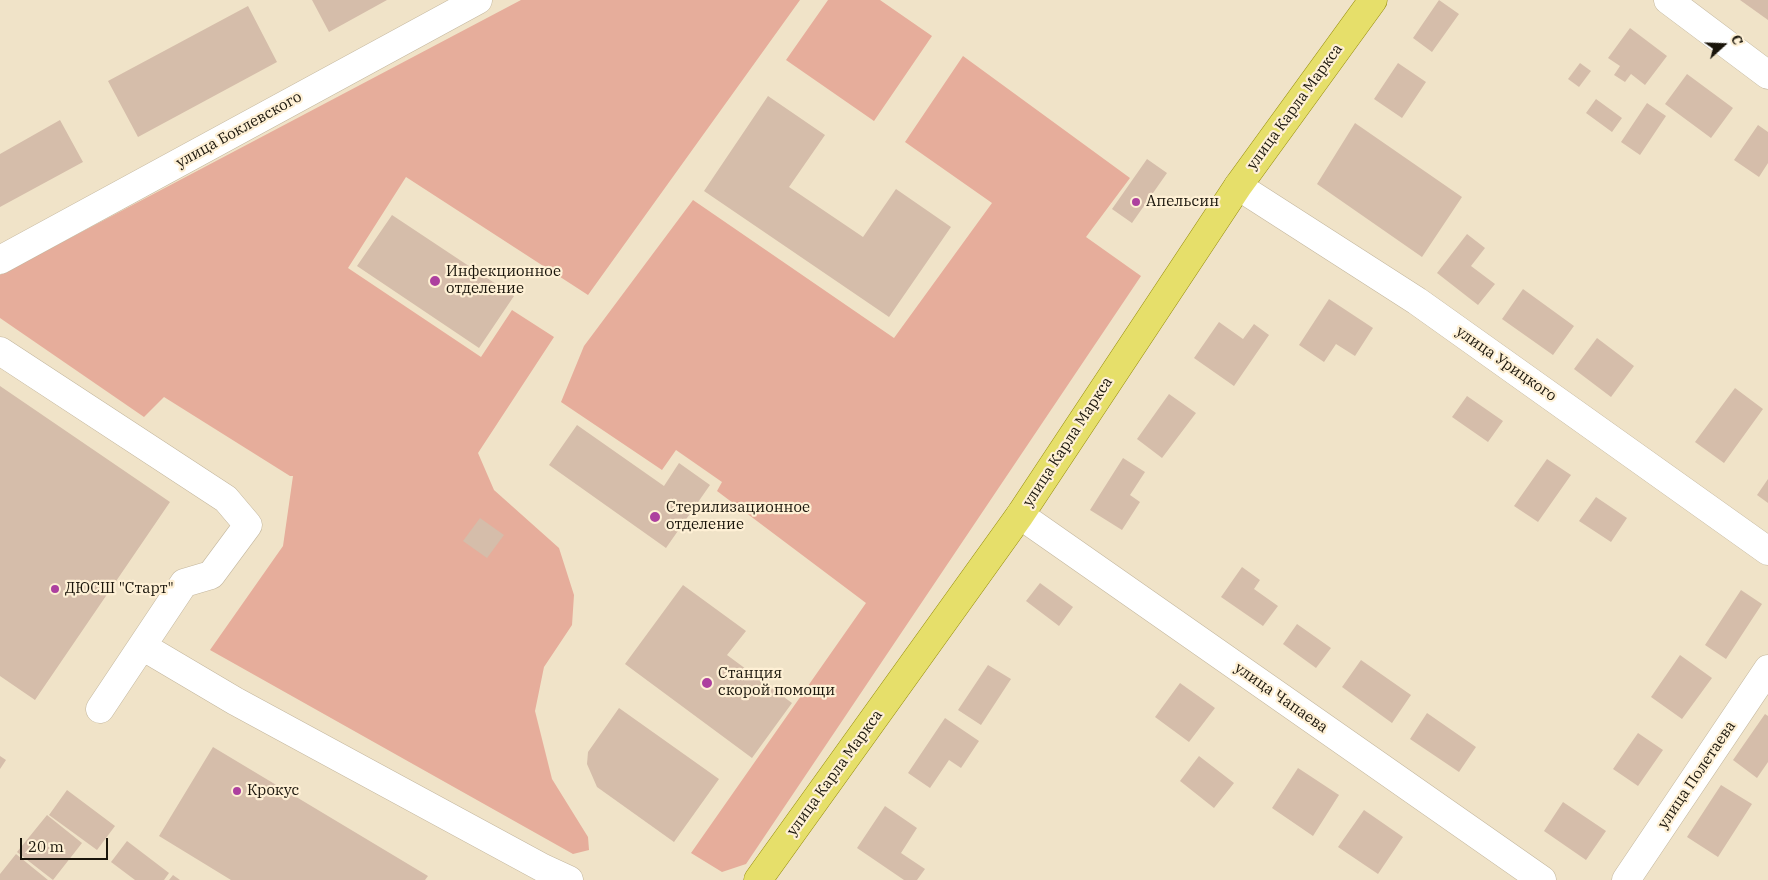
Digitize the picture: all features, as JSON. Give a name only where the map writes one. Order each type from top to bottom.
[{"type":"main road","name":"улица Карла Маркса","points":[[758,880],[1020,515],[1238,186],[1373,0]]},
{"type":"street","name":"улица Боклевского","points":[[0,260],[478,0]]},
{"type":"street","points":[[1668,0],[1768,75]]},
{"type":"street","name":"улица Урицкого","points":[[1238,186],[1417,301],[1768,551]]},
{"type":"street","points":[[0,351],[226,500],[248,525],[211,575],[184,583],[100,710]]},
{"type":"street","name":"улица Чапаева","points":[[1020,515],[1542,880]]},
{"type":"street","points":[[142,646],[235,701],[534,863],[569,880]]},
{"type":"street","name":"улица Полетаева","points":[[1626,880],[1768,669]]},
{"type":"shaded area","points":[[521,0],[800,0],[588,295],[406,177],[348,268],[481,357],[512,310],[554,337],[478,453],[494,490],[559,548],[574,595],[572,625],[544,667],[535,711],[552,779],[588,837],[589,850],[573,854],[210,650],[283,546],[293,476],[290,476],[164,397],[144,417],[0,318],[0,275]]},
{"type":"shaded area","points":[[828,0],[880,0],[932,36],[874,121],[786,60]]},
{"type":"shaded area","points":[[963,56],[1130,178],[1086,237],[1141,276],[746,864],[722,872],[691,853],[866,603],[717,491],[722,482],[676,450],[662,470],[561,402],[584,346],[693,200],[894,338],[992,203],[905,142]]},
{"type":"building","points":[[312,0],[387,0],[329,32]]},
{"type":"building","points":[[1439,0],[1459,14],[1432,52],[1413,38]]},
{"type":"building","points":[[1740,0],[1768,0],[1768,20]]},
{"type":"building","points":[[248,6],[277,62],[138,137],[108,81]]},
{"type":"building","points":[[1630,28],[1667,56],[1645,85],[1631,74],[1625,82],[1614,75],[1620,66],[1608,58]]},
{"type":"building","points":[[1398,63],[1426,82],[1402,118],[1374,99]]},
{"type":"building","points":[[1580,63],[1591,71],[1579,87],[1568,79]]},
{"type":"building","points":[[1687,74],[1733,108],[1711,138],[1665,104]]},
{"type":"building","points":[[768,96],[825,135],[789,187],[863,237],[896,189],[951,227],[889,317],[704,191]]},
{"type":"building","points":[[1596,99],[1622,118],[1612,132],[1586,113]]},
{"type":"building","points":[[1647,103],[1666,116],[1640,155],[1621,142]]},
{"type":"building","points":[[60,120],[83,162],[0,207],[0,154]]},
{"type":"building","points":[[1355,123],[1462,197],[1422,257],[1317,184]]},
{"type":"building","points":[[1758,125],[1768,132],[1768,163],[1759,177],[1734,160]]},
{"type":"building","points":[[1147,159],[1167,173],[1132,223],[1112,209]]},
{"type":"building","name":"Инфекционное отделение","points":[[392,215],[514,296],[479,348],[357,266]]},
{"type":"building","points":[[1467,234],[1485,248],[1471,266],[1495,284],[1478,305],[1437,273]]},
{"type":"building","points":[[1523,289],[1574,326],[1553,355],[1502,319]]},
{"type":"building","points":[[1329,299],[1373,328],[1355,356],[1336,344],[1324,362],[1299,345]]},
{"type":"building","points":[[1219,322],[1243,339],[1254,324],[1269,335],[1234,386],[1194,358]]},
{"type":"building","points":[[1597,338],[1634,366],[1611,397],[1574,369]]},
{"type":"building","name":"ДЮСШ \"Старт\"","points":[[0,386],[170,502],[35,700],[0,676]]},
{"type":"building","points":[[1735,388],[1763,409],[1724,463],[1695,442]]},
{"type":"building","points":[[1169,394],[1196,413],[1162,458],[1137,439]]},
{"type":"building","points":[[1467,396],[1503,421],[1488,442],[1452,417]]},
{"type":"building","name":"Стерилизационное отделение","points":[[577,425],[664,486],[679,463],[710,485],[666,548],[549,465]]},
{"type":"building","points":[[1123,458],[1145,472],[1130,495],[1140,502],[1122,530],[1090,510]]},
{"type":"building","points":[[1547,459],[1571,475],[1538,522],[1514,506]]},
{"type":"building","points":[[1768,479],[1768,503],[1757,495]]},
{"type":"building","points":[[1596,497],[1627,518],[1611,542],[1579,521]]},
{"type":"building","points":[[480,518],[504,535],[487,558],[463,541]]},
{"type":"building","points":[[1242,567],[1260,580],[1254,589],[1278,606],[1263,626],[1221,597]]},
{"type":"building","points":[[1040,583],[1073,607],[1059,626],[1026,601]]},
{"type":"building","name":"Станция скорой помощи","points":[[683,585],[746,631],[727,655],[792,703],[752,758],[625,664]]},
{"type":"building","points":[[1741,590],[1762,604],[1726,659],[1705,645]]},
{"type":"building","points":[[1297,624],[1331,648],[1316,668],[1283,644]]},
{"type":"building","points":[[1680,655],[1712,678],[1682,719],[1651,697]]},
{"type":"building","points":[[1361,660],[1411,695],[1392,723],[1342,687]]},
{"type":"building","points":[[988,665],[1011,679],[981,725],[958,710]]},
{"type":"building","points":[[1180,683],[1215,708],[1189,742],[1155,717]]},
{"type":"building","points":[[619,708],[719,779],[674,842],[597,787],[587,764],[588,752]]},
{"type":"building","points":[[1427,713],[1476,747],[1459,772],[1410,739]]},
{"type":"building","points":[[1765,714],[1768,716],[1768,762],[1757,778],[1733,760]]},
{"type":"building","points":[[945,718],[979,741],[961,768],[949,760],[930,788],[908,773]]},
{"type":"building","points":[[1638,733],[1663,750],[1638,786],[1613,769]]},
{"type":"building","name":"Крокус","points":[[213,747],[428,876],[425,880],[231,880],[159,836]]},
{"type":"building","points":[[0,756],[6,760],[0,769]]},
{"type":"building","points":[[1199,756],[1234,783],[1214,808],[1180,781]]},
{"type":"building","points":[[1298,768],[1339,795],[1313,836],[1272,808]]},
{"type":"building","points":[[1721,785],[1752,804],[1718,857],[1687,837]]},
{"type":"building","points":[[67,790],[115,826],[97,850],[49,815]]},
{"type":"building","points":[[1563,802],[1606,831],[1586,860],[1544,831]]},
{"type":"building","points":[[885,806],[917,828],[901,853],[925,869],[917,880],[904,880],[857,848]]},
{"type":"building","points":[[1364,810],[1403,837],[1378,874],[1338,847]]},
{"type":"building","points":[[47,815],[82,843],[53,880],[17,852]]},
{"type":"building","points":[[127,841],[169,873],[164,880],[135,880],[111,862]]},
{"type":"building","points":[[16,854],[48,880],[0,880],[0,874]]},
{"type":"building","points":[[173,875],[180,880],[169,880]]},
{"type":"place","name":"Апельсин","points":[[1136,202]]},
{"type":"place","name":"Инфекционное отделение","points":[[435,281]]},
{"type":"place","name":"Стерилизационное отделение","points":[[655,517]]},
{"type":"place","name":"ДЮСШ \"Старт\"","points":[[55,589]]},
{"type":"place","name":"Станция скорой помощи","points":[[707,683]]},
{"type":"place","name":"Крокус","points":[[237,791]]}]
